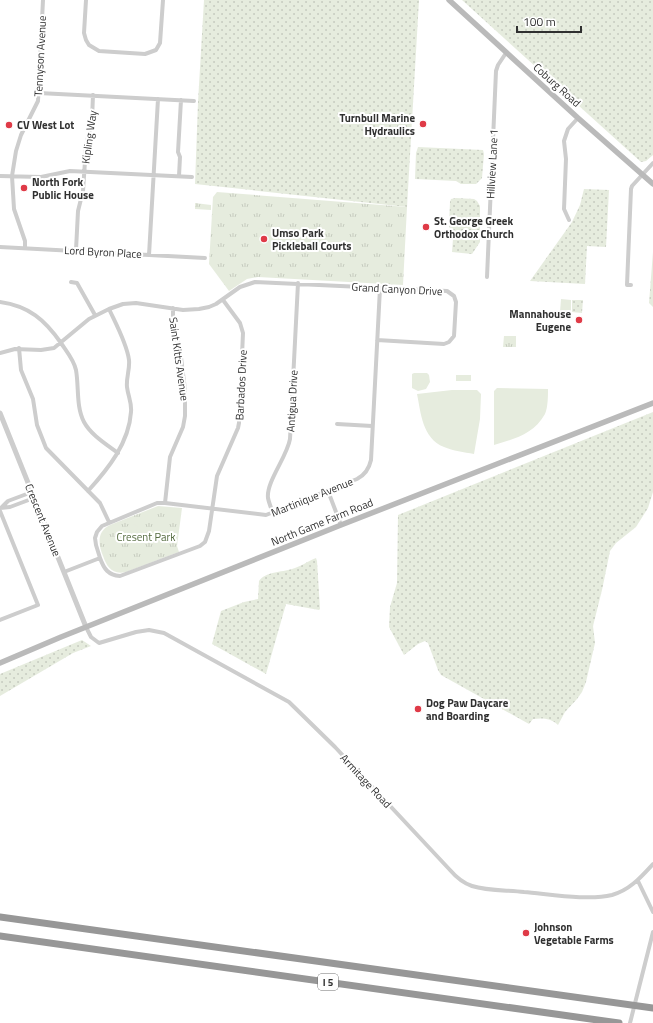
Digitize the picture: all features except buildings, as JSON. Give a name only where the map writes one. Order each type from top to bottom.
[{"type":"highway","name":"I 5","points":[[0,917],[653,1008]]},
{"type":"highway","name":"I 5","points":[[0,936],[619,1023]]},
{"type":"main road","name":"Coburg Road","points":[[449,0],[578,118],[653,184]]},
{"type":"main road","name":"North Game Farm Road","points":[[0,663],[341,525],[653,403]]},
{"type":"street","name":"Tennyson Avenue","points":[[25,248],[25,241],[14,209],[12,176],[18,142],[25,125],[37,106],[43,0]]},
{"type":"street","points":[[86,0],[84,33],[89,45],[99,51],[145,54],[156,50],[160,43],[163,0]]},
{"type":"street","name":"Hillview Lane 1","points":[[487,277],[496,69],[506,53]]},
{"type":"street","points":[[38,92],[194,101]]},
{"type":"street","name":"Kipling Way","points":[[76,250],[78,213],[83,191],[86,146],[91,123],[93,95]]},
{"type":"street","points":[[149,255],[158,99]]},
{"type":"street","points":[[179,176],[180,158],[178,152],[181,100]]},
{"type":"street","points":[[569,220],[564,209],[566,159],[564,140],[568,129],[578,118]]},
{"type":"street","points":[[632,285],[627,285],[631,191],[632,186],[653,163]]},
{"type":"street","points":[[0,176],[41,177],[67,171],[192,177]]},
{"type":"street","name":"Lord Byron Place","points":[[0,247],[205,258]]},
{"type":"street","points":[[71,282],[77,283],[95,315]]},
{"type":"street","name":"Grand Canyon Drive","points":[[61,343],[77,328],[95,315],[123,304],[132,303],[192,310],[216,304],[240,287],[255,282],[447,291],[454,296],[456,302],[454,336],[449,342],[444,344],[378,340]]},
{"type":"street","name":"Antigua Drive","points":[[273,513],[268,498],[268,490],[288,448],[290,439],[298,283]]},
{"type":"street","name":"Martinique Avenue","points":[[100,558],[96,545],[96,535],[102,526],[157,504],[164,503],[259,515],[273,513],[360,478],[367,472],[370,463],[380,288]]},
{"type":"street","name":"Barbados Drive","points":[[100,558],[105,569],[112,576],[122,575],[202,544],[207,539],[217,476],[238,426],[243,338],[241,326],[223,300]]},
{"type":"street","points":[[0,302],[16,305],[32,312],[45,322],[72,359],[76,369],[80,411],[83,421],[93,433],[118,453]]},
{"type":"street","name":"Saint Kitts Avenue","points":[[164,503],[170,457],[183,427],[185,416],[185,388],[179,346],[173,326],[173,308]]},
{"type":"street","points":[[88,491],[109,467],[118,453],[125,436],[131,412],[131,402],[127,387],[129,362],[125,347],[109,309]]},
{"type":"street","points":[[0,353],[19,348],[48,349],[54,348],[61,343]]},
{"type":"street","points":[[19,348],[21,370],[33,399],[37,425],[46,448],[101,506],[109,522]]},
{"type":"street","name":"Crescent Avenue","points":[[0,413],[86,627]]},
{"type":"street","points":[[337,424],[372,426]]},
{"type":"street","points":[[328,491],[341,525]]},
{"type":"street","points":[[1,508],[8,501],[32,492]]},
{"type":"street","points":[[1,508],[10,507],[34,498]]},
{"type":"street","points":[[0,620],[38,605],[1,508]]},
{"type":"street","points":[[64,572],[100,558]]},
{"type":"street","name":"Armitage Road","points":[[86,627],[91,638],[99,643],[141,631],[149,630],[164,633],[289,702],[335,747],[450,870],[460,880],[468,884],[488,889],[579,897],[597,897],[618,893],[631,887],[653,864]]},
{"type":"street","points":[[638,881],[653,912]]},
{"type":"street","points":[[630,1023],[653,932]]},
{"type":"green space","points":[[204,0],[419,0],[407,207],[195,184]]},
{"type":"green space","points":[[462,0],[653,0],[653,155],[646,161],[641,162]]},
{"type":"green space","points":[[418,147],[483,150],[482,178],[476,184],[461,184],[456,181],[415,179],[416,153]]},
{"type":"green space","points":[[584,189],[609,190],[606,247],[587,246],[585,284],[530,281],[572,222],[580,205]]},
{"type":"green space","points":[[217,192],[407,207],[403,285],[258,277],[247,279],[229,291],[209,264],[213,197]]},
{"type":"green space","points":[[451,199],[474,199],[480,206],[480,242],[472,254],[452,252],[453,239],[449,226],[450,202]]},
{"type":"green space","points":[[195,203],[211,205],[211,210],[195,209]]},
{"type":"green space","points":[[257,228],[270,229],[271,242],[279,242],[279,253],[258,253]]},
{"type":"green space","points":[[653,252],[653,307],[649,303]]},
{"type":"green space","points":[[561,299],[571,300],[571,312],[560,312]]},
{"type":"green space","points":[[572,300],[583,300],[582,313],[572,312]]},
{"type":"green space","points":[[504,336],[516,336],[516,347],[503,347]]},
{"type":"green space","points":[[427,373],[429,375],[430,382],[426,389],[418,391],[412,388],[412,374]]},
{"type":"green space","points":[[456,375],[471,375],[471,381],[456,381]]},
{"type":"green space","points":[[497,388],[548,389],[548,398],[545,414],[535,426],[523,435],[494,445],[494,391]]},
{"type":"green space","points":[[452,390],[477,390],[481,394],[480,419],[474,454],[451,450],[437,443],[431,438],[424,424],[417,394]]},
{"type":"green space","points":[[653,412],[653,492],[648,508],[636,527],[616,543],[610,551],[593,626],[595,643],[586,682],[582,692],[565,712],[558,725],[552,721],[543,719],[533,719],[529,724],[441,675],[428,643],[425,641],[418,644],[404,655],[389,627],[390,607],[397,583],[398,515]]},
{"type":"green space","name":"Cresent Park","points":[[158,506],[182,508],[177,546],[179,552],[126,572],[117,572],[108,567],[100,547],[100,538],[103,531],[110,525]]},
{"type":"green space","points":[[133,524],[138,526],[136,531],[127,535],[123,533],[124,528]]},
{"type":"green space","points":[[316,558],[320,609],[286,604],[266,674],[212,644],[221,611],[244,602],[258,599],[259,581],[265,576],[295,568]]},
{"type":"green space","points":[[82,640],[91,646],[73,653],[0,696],[0,674]]},
{"type":"place","name":"Turnbull Marine Hydraulics","points":[[423,124]]},
{"type":"place","name":"CV West Lot","points":[[9,125]]},
{"type":"place","name":"North Fork Public House","points":[[24,188]]},
{"type":"place","name":"St. George Greek Orthodox Church","points":[[426,227]]},
{"type":"place","name":"Umso Park Pickleball Courts","points":[[264,239]]},
{"type":"place","name":"Mannahouse Eugene","points":[[579,320]]},
{"type":"place","name":"Dog Paw Daycare and Boarding","points":[[418,709]]},
{"type":"place","name":"Johnson Vegetable Farms","points":[[526,933]]}]
